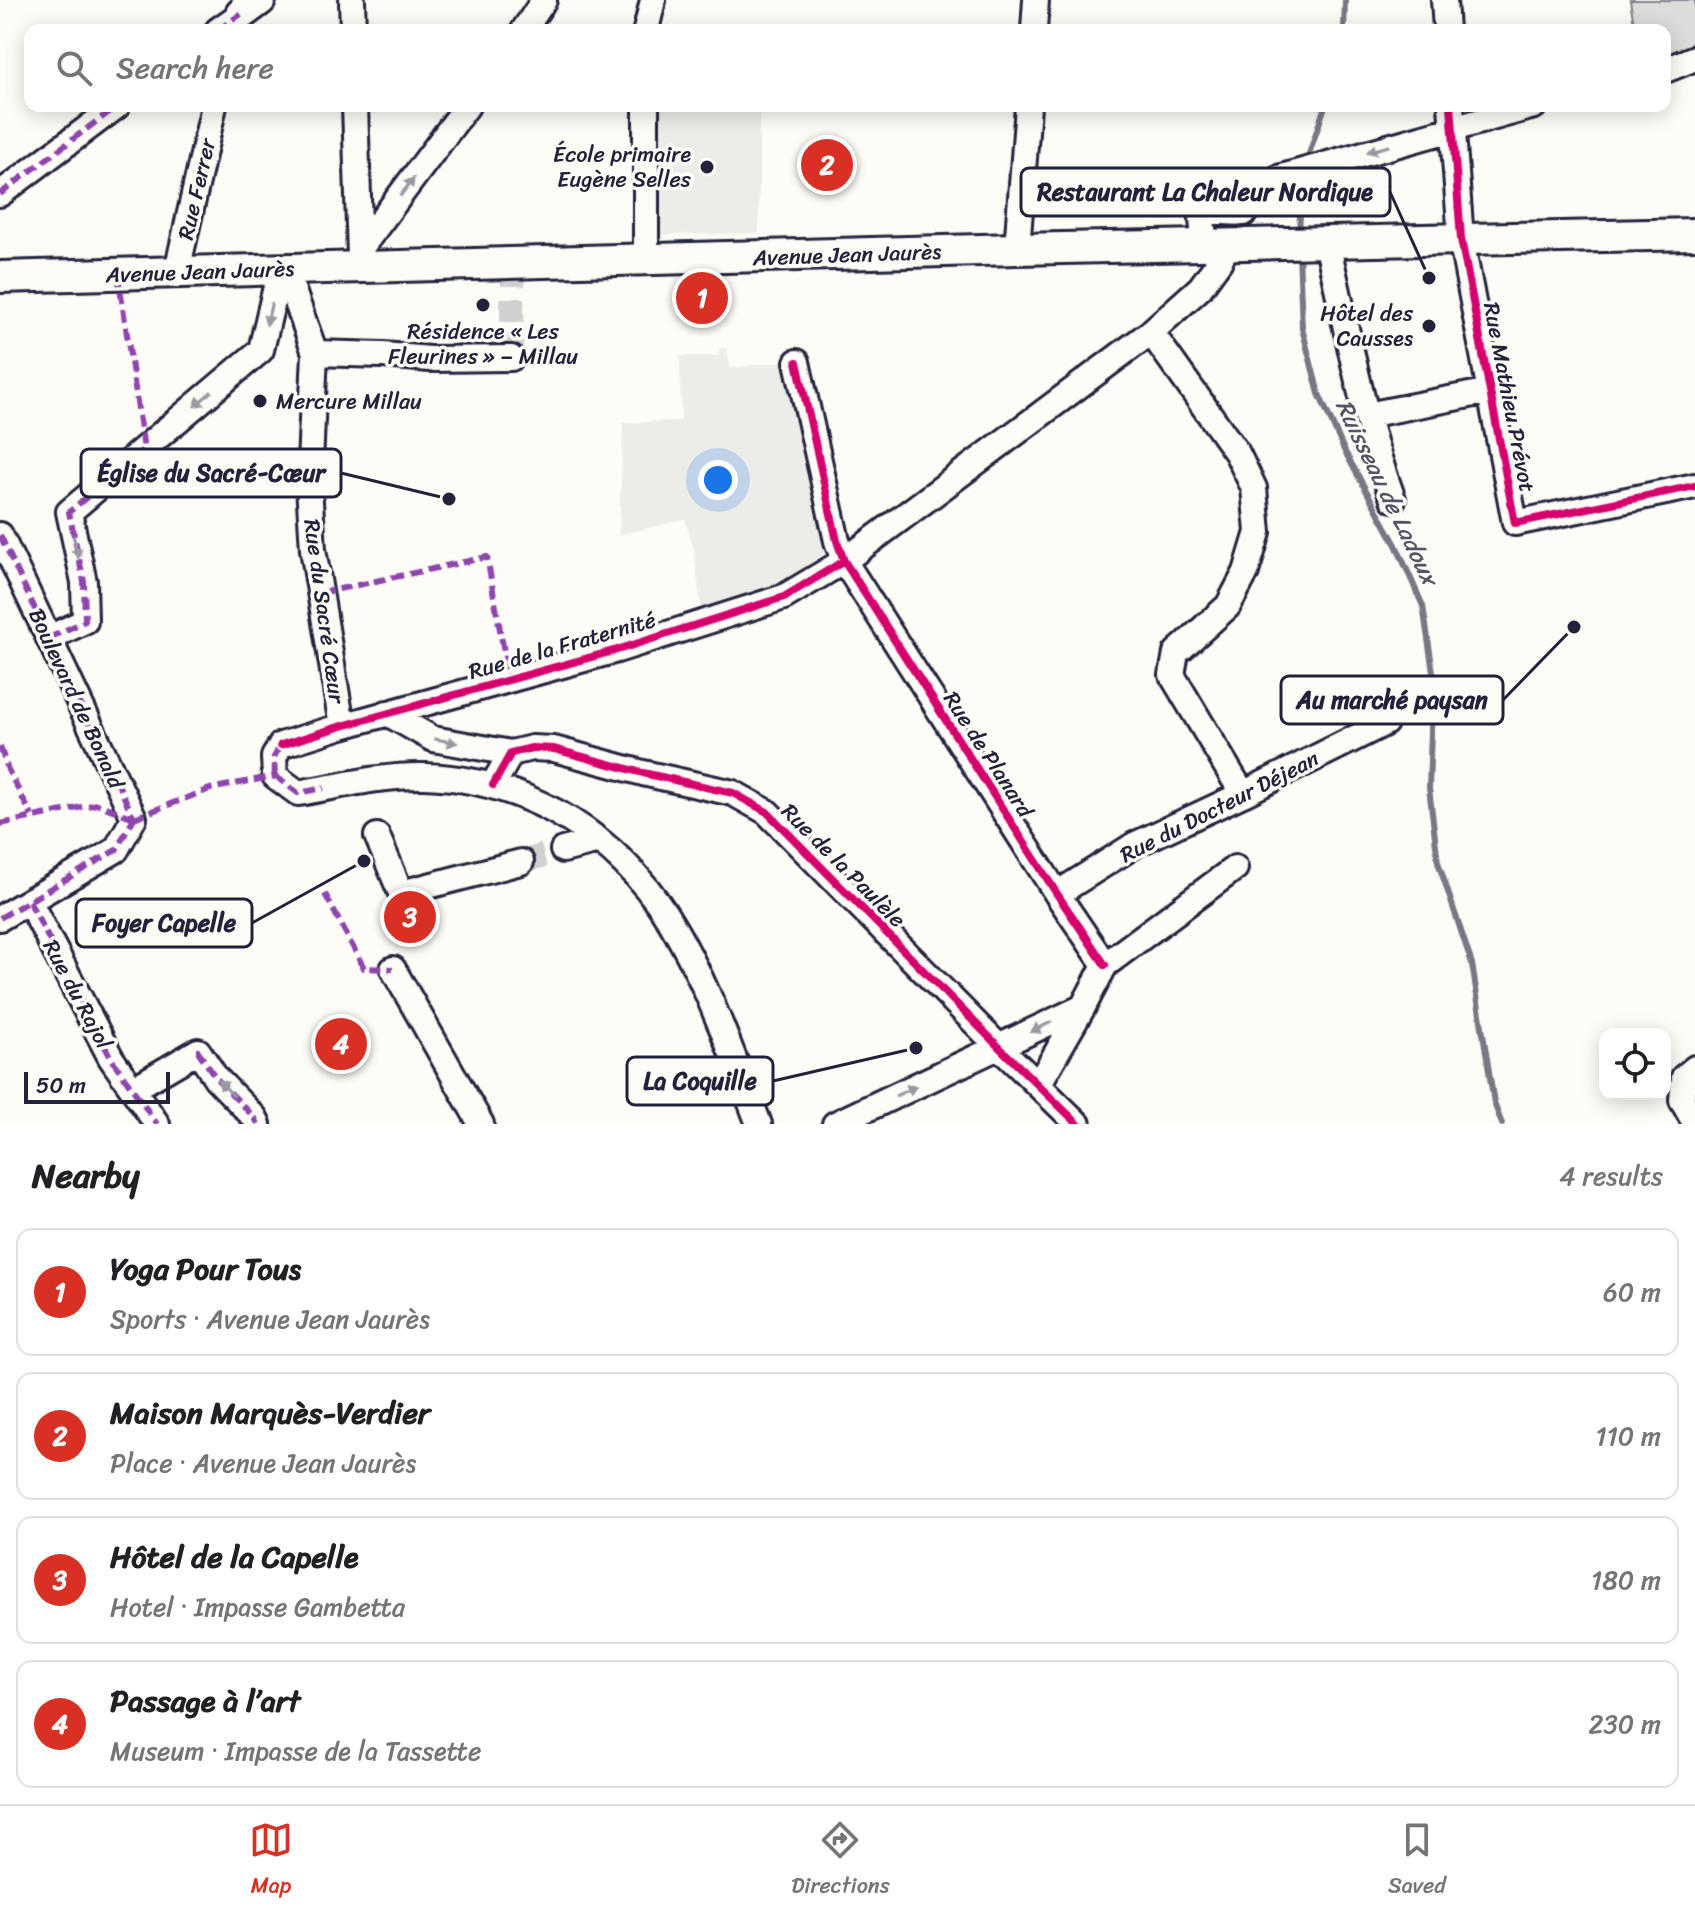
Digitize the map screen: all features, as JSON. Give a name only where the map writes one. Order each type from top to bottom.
[{"type":"main road","name":"Avenue Jean Jaurès","points":[[0,277],[177,271],[286,277],[360,258],[512,268],[646,259],[1695,234]]},
{"type":"street","points":[[352,0],[353,24]]},
{"type":"street","points":[[528,24],[544,0]]},
{"type":"street","points":[[647,24],[653,0]]},
{"type":"street","points":[[1034,24],[1036,0]]},
{"type":"street","points":[[1444,0],[1446,24]]},
{"type":"street","points":[[1671,68],[1695,58]]},
{"type":"street","points":[[0,194],[109,112]]},
{"type":"street","name":"Rue Ferrer","points":[[177,271],[213,112]]},
{"type":"street","points":[[355,112],[360,258]]},
{"type":"street","points":[[360,258],[463,112]]},
{"type":"street","points":[[646,112],[646,259]]},
{"type":"street","points":[[1017,249],[1028,112]]},
{"type":"street","points":[[1216,246],[1201,211],[1244,213],[1278,178],[1452,117],[1489,112]]},
{"type":"street","name":"Rue Mathieu Prévot","points":[[1452,117],[1461,239],[1515,523],[1695,486]]},
{"type":"street","points":[[1327,243],[1367,415],[1393,499]]},
{"type":"street","name":"Rue de la Fraternité","points":[[493,785],[425,776],[395,777],[298,793],[275,776],[274,757],[281,745],[617,650],[784,597],[844,561],[1151,332],[1200,288],[1219,262],[1216,246]]},
{"type":"street","points":[[49,638],[85,621],[84,582],[69,512],[261,350],[275,291],[286,277],[315,353],[430,359],[511,358]]},
{"type":"street","points":[[1151,332],[1237,453],[1254,488],[1258,532],[1246,572],[1228,606],[1176,653],[1172,675],[1243,794]]},
{"type":"street","name":"Rue du Sacré Cœur","points":[[315,353],[309,486],[313,549],[342,726]]},
{"type":"street","name":"Rue de Planard","points":[[797,362],[844,561],[1105,965]]},
{"type":"street","points":[[1367,415],[1490,391]]},
{"type":"street","name":"Boulevard de Bonald","points":[[2,545],[134,818],[116,850],[29,901]]},
{"type":"street","name":"Rue de la Paulèle","points":[[387,713],[433,739],[511,753],[532,748],[554,749],[733,793],[767,812],[1078,1124]]},
{"type":"street","name":"Rue du Docteur Déjean","points":[[1057,894],[1136,844],[1385,723]]},
{"type":"street","points":[[511,753],[493,785],[535,801],[581,827],[620,860],[657,903],[683,945],[714,1009],[759,1124]]},
{"type":"street","points":[[377,836],[401,893],[521,862]]},
{"type":"street","points":[[563,850],[599,841]]},
{"type":"street","points":[[1038,1085],[1105,965],[1235,868]]},
{"type":"street","points":[[0,918],[29,901]]},
{"type":"street","name":"Rue du Rajol","points":[[29,901],[111,1058],[157,1124]]},
{"type":"street","points":[[393,969],[481,1124]]},
{"type":"street","points":[[835,1124],[1083,1007]]},
{"type":"street","points":[[133,1089],[198,1051],[216,1078],[258,1124]]},
{"type":"street","points":[[1695,1068],[1684,1077],[1682,1100],[1695,1123]]},
{"type":"shaded area","points":[[1630,0],[1695,0],[1695,51],[1671,61],[1671,24],[1634,24]]},
{"type":"shaded area","name":"École primaire Eugène Selles","points":[[654,112],[759,112],[759,233],[657,235]]},
{"type":"shaded area","points":[[719,348],[727,348],[730,368],[792,360],[833,547],[794,574],[773,584],[701,609],[694,550],[685,519],[619,535],[623,423],[681,421],[680,356],[718,356]]},
{"type":"waterway","points":[[1344,24],[1345,0]]},
{"type":"waterway","points":[[1307,160],[1323,112]]},
{"type":"waterway","points":[[1299,233],[1302,181]]},
{"type":"waterway","name":"Ruisseau de Ladoux","points":[[1299,253],[1302,328],[1319,394],[1344,450],[1396,545],[1423,606],[1433,672],[1429,788],[1438,862],[1472,964],[1494,1103],[1502,1124]]},
{"type":"tunnel","points":[[511,358],[513,274]]},
{"type":"tunnel","points":[[521,862],[563,850]]},
{"type":"marked path","points":[[227,24],[241,14]]},
{"type":"marked path","points":[[0,194],[109,112]]},
{"type":"marked path","points":[[49,638],[85,621],[84,582],[69,512],[144,449],[118,274]]},
{"type":"marked path","points":[[0,535],[134,818]]},
{"type":"marked path","points":[[321,593],[487,557],[509,680]]},
{"type":"marked path","points":[[275,776],[274,757],[281,745]]},
{"type":"marked path","points":[[0,747],[8,770],[32,816]]},
{"type":"marked path","points":[[275,776],[298,793],[324,788]]},
{"type":"marked path","points":[[134,818],[210,789],[275,776]]},
{"type":"marked path","points":[[0,824],[97,804],[134,818]]},
{"type":"marked path","points":[[0,918],[116,850],[134,818]]},
{"type":"marked path","points":[[325,894],[364,968],[393,969]]},
{"type":"marked path","points":[[29,901],[111,1058],[157,1124]]},
{"type":"marked path","points":[[196,1051],[258,1124]]},
{"type":"cycle path","points":[[1451,112],[1461,239],[1515,523],[1695,486]]},
{"type":"cycle path","points":[[797,362],[844,561],[1105,965]]},
{"type":"cycle path","points":[[281,745],[617,650],[784,597],[844,561]]},
{"type":"cycle path","points":[[493,785],[511,753],[532,748],[554,749],[733,793],[767,812],[1078,1124]]},
{"type":"place","name":"Maison Marquès-Verdier","points":[[827,165]]},
{"type":"place","name":"École primaire Eugène Selles","points":[[707,167]]},
{"type":"place","name":"Restaurant La Chaleur Nordique","points":[[1429,278]]},
{"type":"place","name":"Yoga Pour Tous","points":[[702,298]]},
{"type":"place","name":"Résidence « Les Fleurines » – Millau","points":[[483,305]]},
{"type":"place","name":"Hôtel des Causses","points":[[1429,326]]},
{"type":"place","name":"Mercure Millau","points":[[260,401]]},
{"type":"place","name":"Église du Sacré-Cœur","points":[[449,499]]},
{"type":"place","name":"Au marché paysan","points":[[1574,627]]},
{"type":"place","name":"Foyer Capelle","points":[[364,861]]},
{"type":"place","name":"Hôtel de la Capelle","points":[[410,917]]},
{"type":"place","name":"Passage à l’art","points":[[341,1044]]},
{"type":"place","name":"La Coquille","points":[[916,1048]]}]
